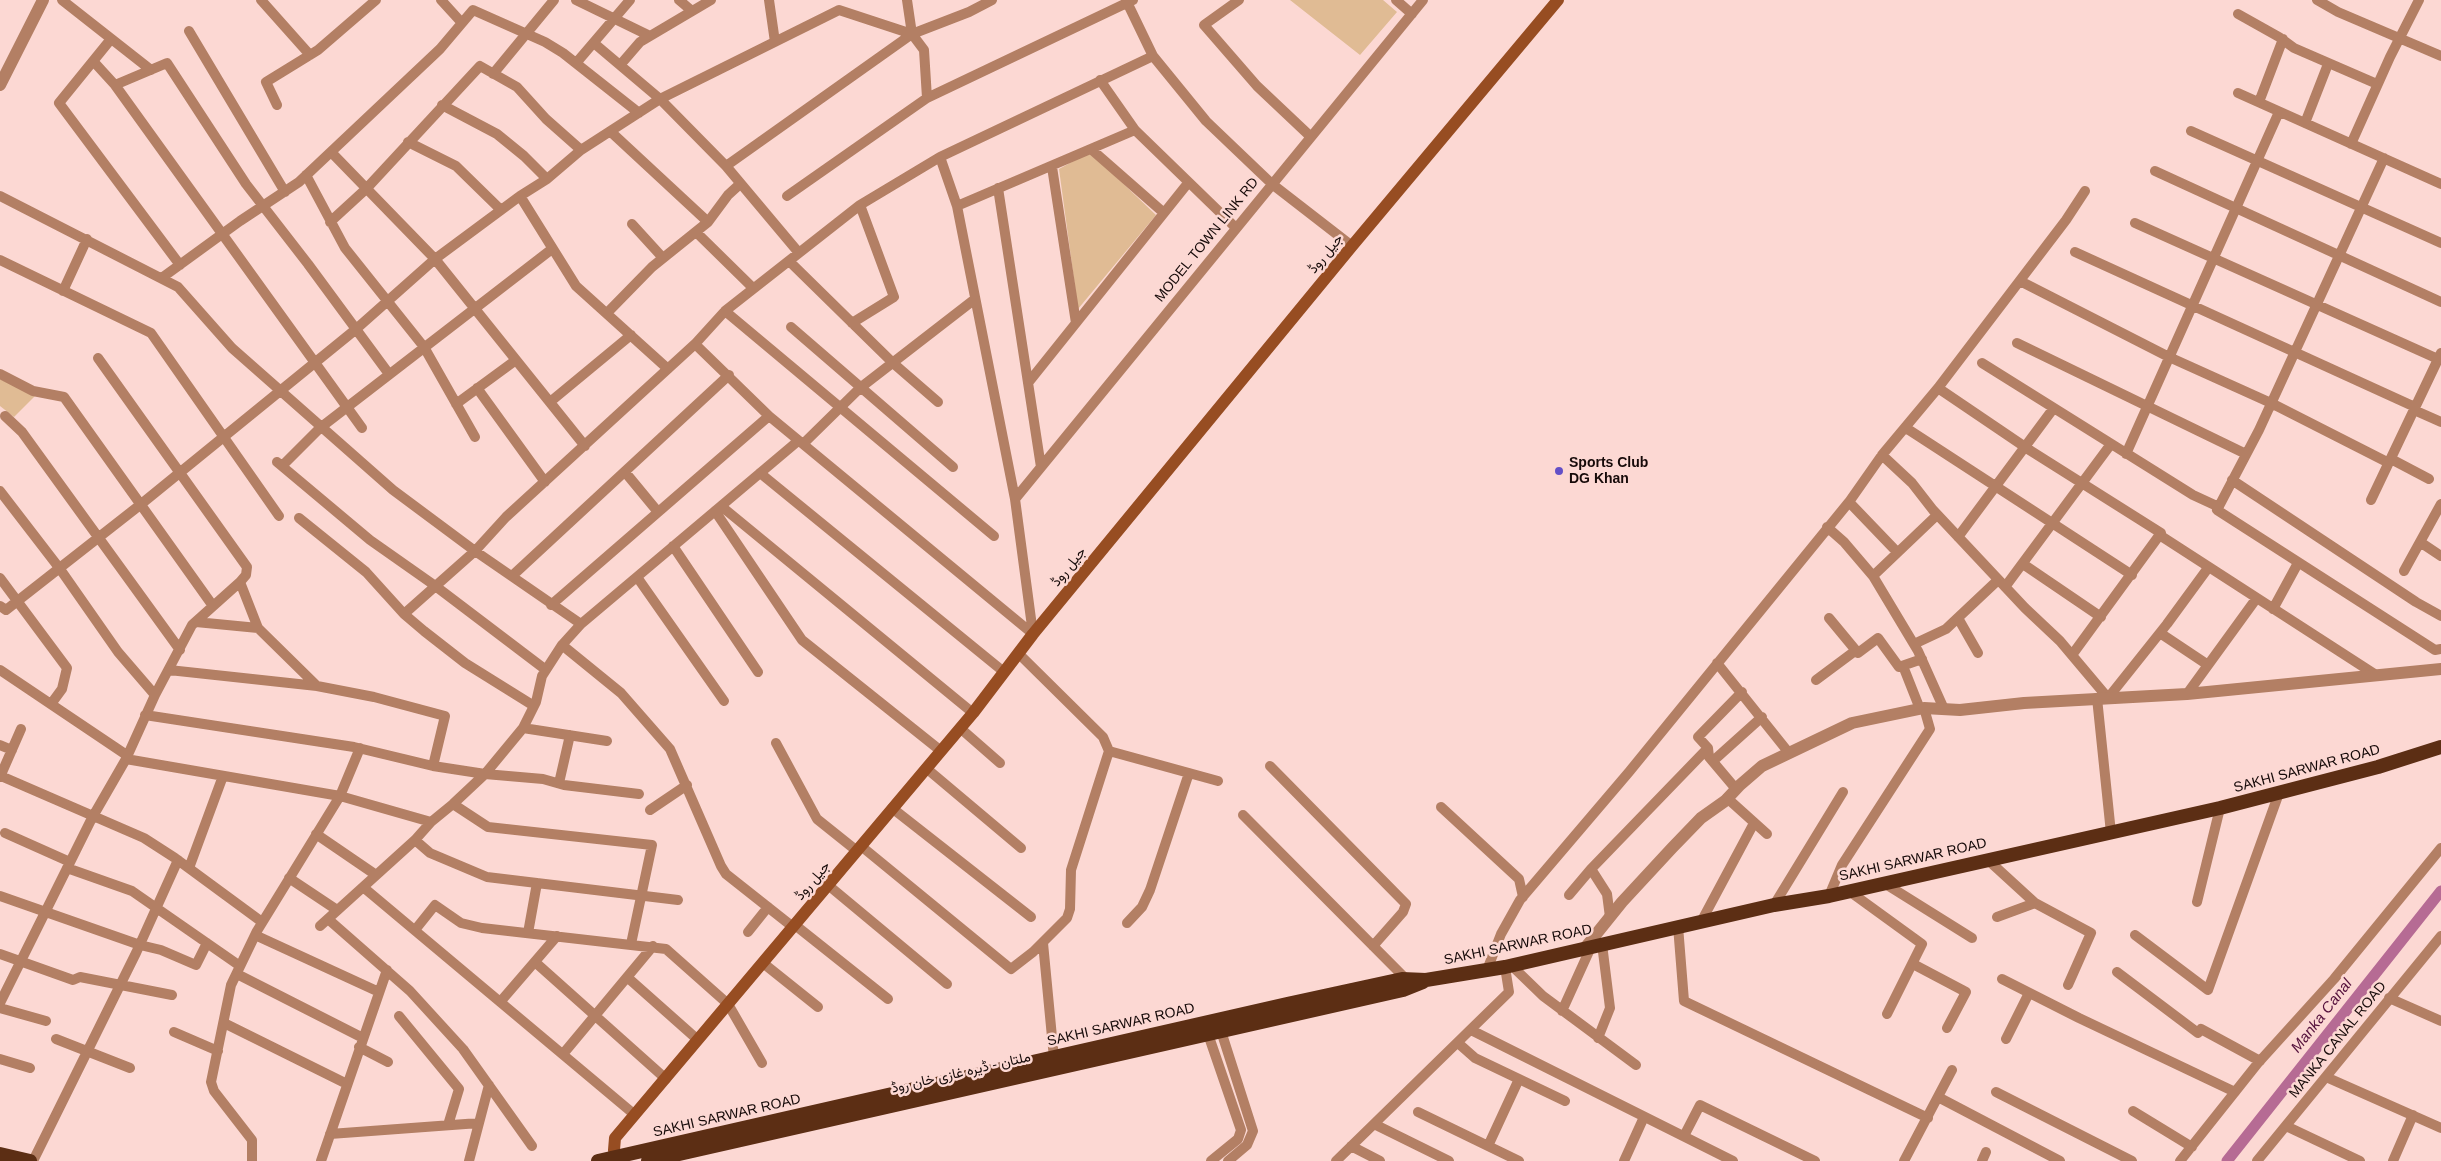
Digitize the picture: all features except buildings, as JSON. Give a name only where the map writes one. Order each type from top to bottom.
[{"type":"highway","name":"SAKHI SARWAR ROAD","points":[[598,1161],[778,1126],[934,1091],[1054,1058],[1120,1048],[1219,1019],[1406,979],[1426,980],[1508,966],[1774,904],[1829,896],[2111,833],[2279,794],[2378,768],[2441,747]]},
{"type":"highway","name":"ملتان - ڈیرہ غازی خان روڈ","points":[[934,1091],[1120,1048],[1215,1033],[1403,990],[1426,980]]},
{"type":"highway","points":[[648,1161],[778,1126]]},
{"type":"highway","points":[[0,1154],[32,1161]]},
{"type":"main road","name":"جیل روڈ","points":[[616,1158],[615,1138],[973,713],[1033,634],[1352,246],[1558,0]]},
{"type":"street","points":[[0,86],[44,0]]},
{"type":"street","points":[[62,0],[151,70]]},
{"type":"street","points":[[261,0],[310,55]]},
{"type":"street","points":[[277,104],[266,82],[310,55],[376,0]]},
{"type":"street","points":[[441,0],[462,23]]},
{"type":"street","points":[[493,74],[554,0]]},
{"type":"street","points":[[576,0],[650,36]]},
{"type":"street","points":[[577,62],[595,44],[630,0]]},
{"type":"street","points":[[679,0],[692,11]]},
{"type":"street","points":[[621,64],[640,42],[711,0]]},
{"type":"street","points":[[769,0],[775,42]]},
{"type":"street","points":[[907,0],[912,34],[924,50],[928,98]]},
{"type":"street","points":[[968,0],[969,12]]},
{"type":"street","points":[[726,166],[912,34],[969,12],[992,0]]},
{"type":"street","points":[[1239,0],[1204,25],[1257,86],[1311,137]]},
{"type":"street","points":[[1396,0],[1412,14]]},
{"type":"street","name":"MODEL TOWN LINK RD","points":[[1014,499],[1235,227],[1423,0]]},
{"type":"street","points":[[2317,0],[2338,12],[2441,56]]},
{"type":"street","points":[[2351,144],[2377,84],[2418,0]]},
{"type":"street","points":[[787,196],[928,98],[1128,1],[1154,56],[1206,121],[1272,184],[1352,246]]},
{"type":"street","points":[[0,606],[6,610],[140,506],[355,330],[434,259],[520,196],[547,179],[581,150],[660,99],[775,42],[838,5],[912,34]]},
{"type":"street","points":[[163,277],[285,192],[306,175],[440,50],[473,10],[545,42],[577,62],[639,113]]},
{"type":"street","points":[[2238,14],[2283,39],[2294,48],[2377,84]]},
{"type":"street","points":[[190,31],[285,192]]},
{"type":"street","points":[[111,39],[59,103],[180,265]]},
{"type":"street","points":[[2259,102],[2283,39]]},
{"type":"street","points":[[595,44],[621,64],[660,99],[726,166],[799,253]]},
{"type":"street","points":[[404,614],[434,585],[475,551],[506,517],[696,344],[725,311],[860,205],[940,157],[1154,56]]},
{"type":"street","points":[[94,62],[115,85],[362,428]]},
{"type":"street","points":[[115,85],[167,63],[246,184],[265,206],[389,374]]},
{"type":"street","points":[[2305,123],[2328,64]]},
{"type":"street","points":[[330,222],[366,189],[480,66],[517,87],[546,119],[581,150]]},
{"type":"street","points":[[1100,80],[1135,130],[1235,227]]},
{"type":"street","points":[[2238,93],[2441,184]]},
{"type":"street","points":[[442,105],[497,134],[524,156],[547,179]]},
{"type":"street","points":[[2126,454],[2279,112]]},
{"type":"street","points":[[957,206],[1135,130]]},
{"type":"street","points":[[2191,131],[2441,244]]},
{"type":"street","points":[[611,132],[708,222]]},
{"type":"street","points":[[408,142],[456,166],[501,210]]},
{"type":"street","points":[[1091,149],[1164,213]]},
{"type":"street","points":[[331,152],[434,259],[586,446]]},
{"type":"street","points":[[940,157],[957,206],[1014,499],[1033,634]]},
{"type":"street","points":[[1562,1011],[1593,946],[1610,917],[1701,818],[1732,794],[1762,766],[1852,722],[1922,709],[1960,710],[2024,703],[2187,694],[2436,670],[2438,650],[2217,510],[2271,403],[2384,158]]},
{"type":"street","points":[[1052,166],[1076,323]]},
{"type":"street","points":[[2155,171],[2441,302]]},
{"type":"street","points":[[306,175],[345,248],[424,347],[475,437]]},
{"type":"street","points":[[1028,383],[1188,183]]},
{"type":"street","points":[[607,313],[663,258],[708,222],[728,195],[740,184]]},
{"type":"street","points":[[998,188],[1041,467]]},
{"type":"street","points":[[1487,970],[1501,934],[1523,897],[1635,764],[1848,502],[1882,455],[1938,388],[2085,191]]},
{"type":"street","points":[[0,196],[163,277],[178,287],[232,348],[392,490],[551,605],[581,624]]},
{"type":"street","points":[[520,196],[576,286],[668,368]]},
{"type":"street","points":[[852,323],[894,296],[860,205]]},
{"type":"street","points":[[2135,223],[2317,305],[2439,356],[2371,500]]},
{"type":"street","points":[[632,224],[663,258]]},
{"type":"street","points":[[696,232],[753,288]]},
{"type":"street","points":[[63,291],[87,240]]},
{"type":"street","points":[[546,670],[434,585],[370,540],[279,464],[320,428],[474,307],[552,249]]},
{"type":"street","points":[[2075,252],[2441,422]]},
{"type":"street","points":[[0,260],[151,333],[222,438],[279,516]]},
{"type":"street","points":[[789,261],[893,363],[938,402]]},
{"type":"street","points":[[2020,280],[2169,357],[2271,403],[2429,479]]},
{"type":"street","points":[[532,1146],[463,1049],[410,991],[387,970],[324,923],[415,840],[431,822],[486,774],[523,728],[534,706],[546,670],[562,645],[581,624],[760,473],[800,443],[860,388],[975,299]]},
{"type":"street","points":[[725,311],[994,536]]},
{"type":"street","points":[[791,327],[953,467]]},
{"type":"street","points":[[550,402],[631,335]]},
{"type":"street","points":[[2017,343],[2246,454]]},
{"type":"street","points":[[696,344],[769,416],[800,443],[1033,634]]},
{"type":"street","points":[[0,1003],[94,815],[127,757],[155,694],[196,622],[240,582],[246,574],[247,567],[98,358]]},
{"type":"street","points":[[456,404],[516,360]]},
{"type":"street","points":[[1982,363],[2193,495],[2219,507]]},
{"type":"street","points":[[0,374],[33,391],[64,397],[213,606]]},
{"type":"street","points":[[512,576],[729,375]]},
{"type":"street","points":[[477,388],[545,482]]},
{"type":"street","points":[[1938,388],[2026,448],[2161,533],[2161,536],[2208,568],[2376,675]]},
{"type":"street","points":[[1958,538],[2053,409]]},
{"type":"street","points":[[5,416],[22,432],[180,650]]},
{"type":"street","points":[[551,605],[769,416]]},
{"type":"street","points":[[1906,428],[2132,575]]},
{"type":"street","points":[[1914,644],[1946,629],[2002,584],[2023,564],[2111,444]]},
{"type":"street","points":[[1882,455],[1912,483],[1958,538],[2072,655],[2103,698],[2111,833]]},
{"type":"street","points":[[625,472],[658,512]]},
{"type":"street","points":[[760,473],[1004,672]]},
{"type":"street","points":[[2232,480],[2407,597],[2441,616]]},
{"type":"street","points":[[0,490],[60,569],[118,652],[155,694]]},
{"type":"street","points":[[1848,502],[1897,552]]},
{"type":"street","points":[[2404,571],[2420,542],[2438,517],[2441,504]]},
{"type":"street","points":[[718,508],[973,713]]},
{"type":"street","points":[[718,508],[802,640],[940,751]]},
{"type":"street","points":[[1873,576],[1937,515]]},
{"type":"street","points":[[299,518],[366,572],[404,614],[465,663],[534,706]]},
{"type":"street","points":[[1827,527],[1844,542],[1873,576],[1914,644],[1944,709]]},
{"type":"street","points":[[2072,655],[2161,536]]},
{"type":"street","points":[[2420,542],[2441,556]]},
{"type":"street","points":[[673,546],[758,672]]},
{"type":"street","points":[[2273,609],[2298,563]]},
{"type":"street","points":[[2023,564],[2101,617]]},
{"type":"street","points":[[2103,698],[2160,633],[2208,568]]},
{"type":"street","points":[[637,577],[724,701]]},
{"type":"street","points":[[0,578],[67,668],[62,689],[51,704]]},
{"type":"street","points":[[240,582],[258,628],[317,686]]},
{"type":"street","points":[[2187,694],[2256,599]]},
{"type":"street","points":[[1829,618],[1855,651]]},
{"type":"street","points":[[1958,618],[1978,653]]},
{"type":"street","points":[[196,622],[258,628]]},
{"type":"street","points":[[2160,633],[2208,665]]},
{"type":"street","points":[[1816,680],[1855,651],[1858,653],[1878,638],[1899,668],[1922,659]]},
{"type":"street","points":[[562,645],[621,693],[670,750],[687,785],[720,866],[726,874],[888,999]]},
{"type":"street","points":[[776,743],[817,819],[859,848],[1011,969],[1042,943],[1067,918],[1070,909],[1071,870],[1108,751],[1103,737],[1018,653]]},
{"type":"street","points":[[1717,663],[1762,716],[1789,753]]},
{"type":"street","points":[[1829,896],[1842,865],[1930,729],[1903,666]]},
{"type":"street","points":[[169,670],[317,686],[374,697],[445,716],[433,766]]},
{"type":"street","points":[[1,672],[127,757],[340,796],[431,822]]},
{"type":"street","points":[[1742,692],[1698,736],[1708,748],[1709,757],[1732,794],[1754,823],[1767,834]]},
{"type":"street","points":[[145,715],[360,748],[433,766],[486,774],[543,779],[639,794]]},
{"type":"street","points":[[1713,761],[1762,716]]},
{"type":"street","points":[[523,728],[606,741]]},
{"type":"street","points":[[960,728],[1000,762]]},
{"type":"street","points":[[21,729],[0,776],[144,838],[178,860],[262,922]]},
{"type":"street","points":[[559,783],[570,736]]},
{"type":"street","points":[[0,745],[12,750]]},
{"type":"street","points":[[252,1161],[252,1140],[214,1090],[211,1082],[232,985],[262,922],[340,796],[360,748]]},
{"type":"street","points":[[1569,895],[1591,869],[1708,748]]},
{"type":"street","points":[[1108,751],[1218,782]]},
{"type":"street","points":[[1270,766],[1406,904],[1403,912],[1373,946]]},
{"type":"street","points":[[926,768],[1021,848]]},
{"type":"street","points":[[1127,923],[1142,907],[1150,890],[1189,773]]},
{"type":"street","points":[[189,868],[223,776]]},
{"type":"street","points":[[650,810],[687,785]]},
{"type":"street","points":[[1774,904],[1843,792]]},
{"type":"street","points":[[2135,935],[2208,990],[2279,794]]},
{"type":"street","points":[[453,804],[488,827],[652,845],[631,944]]},
{"type":"street","points":[[1441,807],[1519,878],[1523,897]]},
{"type":"street","points":[[892,808],[1032,918]]},
{"type":"street","points":[[2197,902],[2220,808]]},
{"type":"street","points":[[1244,815],[1406,979]]},
{"type":"street","points":[[1701,922],[1754,823]]},
{"type":"street","points":[[5,833],[69,865],[132,891],[207,943],[239,970],[361,1043],[388,1062]]},
{"type":"street","points":[[316,834],[376,875]]},
{"type":"street","points":[[415,840],[430,853],[487,877],[642,894],[678,900]]},
{"type":"street","points":[[2180,1161],[2260,1061],[2334,979],[2441,848]]},
{"type":"street","points":[[32,1161],[140,945],[178,860]]},
{"type":"street","points":[[1988,860],[2035,903],[2091,933],[2068,985]]},
{"type":"street","points":[[1591,869],[1606,894],[1610,917]]},
{"type":"street","points":[[289,878],[337,910]]},
{"type":"street","points":[[528,933],[537,883]]},
{"type":"street","points":[[1884,883],[1972,938]]},
{"type":"street","points":[[828,885],[947,984]]},
{"type":"street","points":[[363,887],[635,1115]]},
{"type":"street","points":[[1849,891],[1922,944],[1887,1014]]},
{"type":"street","points":[[0,896],[140,945],[161,950],[196,965],[207,943]]},
{"type":"street","points":[[1996,917],[2035,903]]},
{"type":"street","points":[[415,930],[435,905],[461,924],[666,948],[728,1004],[762,1062]]},
{"type":"street","points":[[748,932],[768,907]]},
{"type":"street","points":[[1678,926],[1684,1001],[1928,1118]]},
{"type":"street","points":[[255,935],[379,992]]},
{"type":"street","points":[[501,1001],[557,936]]},
{"type":"street","name":"MANKA CANAL ROAD","points":[[2257,1161],[2441,936]]},
{"type":"street","points":[[1042,943],[1054,1058]]},
{"type":"street","points":[[564,1054],[652,946]]},
{"type":"street","points":[[1593,946],[1610,1008],[1598,1038]]},
{"type":"street","points":[[0,954],[74,980],[80,977],[172,995]]},
{"type":"street","points":[[535,962],[666,1078]]},
{"type":"street","points":[[763,963],[818,1007]]},
{"type":"street","points":[[1912,964],[1966,992],[1947,1028]]},
{"type":"street","points":[[1508,966],[1562,1011],[1636,1065]]},
{"type":"street","points":[[1336,1161],[1509,992],[1508,966]]},
{"type":"street","points":[[321,1161],[346,1084],[387,970]]},
{"type":"street","points":[[2117,972],[2198,1034],[2201,1029],[2260,1061]]},
{"type":"street","points":[[627,978],[698,1040]]},
{"type":"street","points":[[2002,979],[2235,1092]]},
{"type":"street","points":[[2006,1039],[2029,993]]},
{"type":"street","points":[[2389,998],[2441,1021]]},
{"type":"street","points":[[0,1008],[46,1021]]},
{"type":"street","points":[[399,1016],[459,1089],[448,1125]]},
{"type":"street","points":[[224,1023],[346,1084]]},
{"type":"street","points":[[1471,1030],[1733,1161]]},
{"type":"street","points":[[174,1032],[218,1051]]},
{"type":"street","points":[[1215,1033],[1246,1106],[1252,1125],[1252,1136],[1247,1145],[1228,1161]]},
{"type":"street","points":[[1212,1161],[1240,1136],[1241,1130],[1215,1033]]},
{"type":"street","points":[[56,1039],[130,1068]]},
{"type":"street","points":[[1458,1043],[1475,1058],[1565,1101]]},
{"type":"street","points":[[0,1059],[30,1068]]},
{"type":"street","points":[[1904,1161],[1952,1070]]},
{"type":"street","points":[[2326,1077],[2441,1128]]},
{"type":"street","points":[[1488,1146],[1519,1079]]},
{"type":"street","points":[[469,1161],[489,1085]]},
{"type":"street","points":[[1996,1092],[2132,1161]]},
{"type":"street","points":[[1938,1097],[2060,1161]]},
{"type":"street","points":[[1684,1136],[1700,1105],[1815,1161]]},
{"type":"street","points":[[1235,1112],[1246,1106]]},
{"type":"street","points":[[2133,1111],[2192,1147]]},
{"type":"street","points":[[1418,1112],[1519,1161]]},
{"type":"street","points":[[1624,1161],[1644,1116]]},
{"type":"street","points":[[2393,1161],[2413,1116]]},
{"type":"street","points":[[330,1134],[479,1123]]},
{"type":"street","points":[[1374,1124],[1449,1161]]},
{"type":"street","points":[[2286,1126],[2360,1161]]},
{"type":"street","points":[[1351,1146],[1380,1161]]},
{"type":"shaded area","points":[[1290,0],[1383,0],[1397,12],[1360,55]]},
{"type":"shaded area","points":[[1090,152],[1156,215],[1078,309],[1059,169]]},
{"type":"shaded area","points":[[0,379],[35,396],[14,417],[0,406]]},
{"type":"waterway","name":"Manka Canal","points":[[2227,1161],[2441,891]]},
{"type":"place","name":"Sports Club DG Khan","points":[[1559,471]]}]
